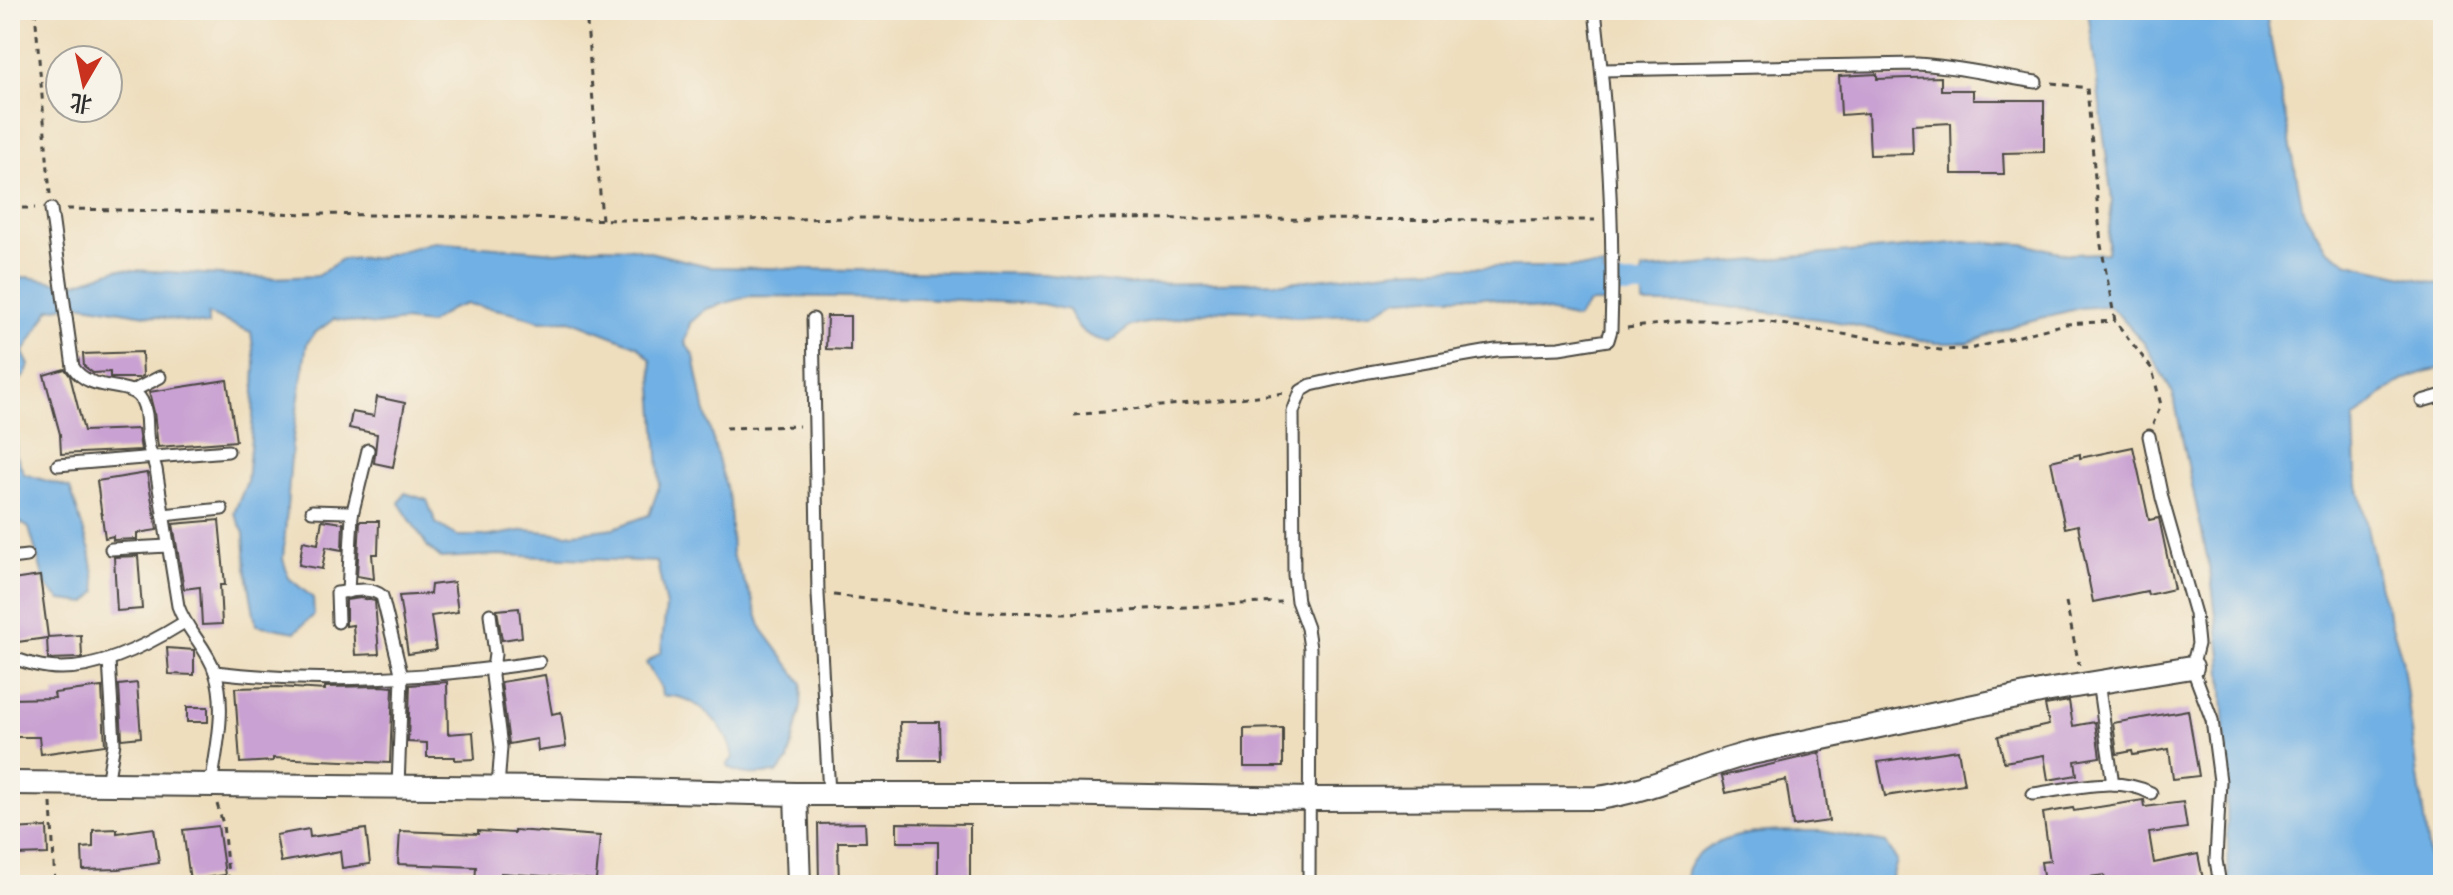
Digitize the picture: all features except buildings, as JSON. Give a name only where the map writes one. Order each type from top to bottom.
[{"type":"street","points":[[10,783],[1311,799],[1598,798],[1629,793],[1703,765],[1747,754],[2090,683],[2192,667]]},
{"type":"street","points":[[796,794],[799,885]]},
{"type":"lane","points":[[1309,885],[1310,648],[1307,628],[1297,601],[1293,412],[1301,391],[1311,385],[1496,350],[1589,345],[1608,340],[1613,264],[1602,70],[1595,10]]},
{"type":"lane","points":[[1602,70],[1917,64],[1941,65],[2036,82]]},
{"type":"lane","points":[[51,209],[73,367],[87,382],[133,391],[141,398],[145,409],[172,582],[183,623],[201,643],[215,672],[219,693],[219,736],[211,786]]},
{"type":"lane","points":[[813,319],[818,594],[829,794]]},
{"type":"lane","points":[[133,391],[160,377]]},
{"type":"lane","points":[[2422,401],[2443,395]]},
{"type":"lane","points":[[2149,436],[2162,498],[2195,614],[2198,644],[2192,667],[2212,720],[2220,781],[2216,860],[2220,885]]},
{"type":"lane","points":[[348,592],[352,515],[368,450]]},
{"type":"lane","points":[[58,465],[228,451]]},
{"type":"lane","points":[[163,515],[222,509]]},
{"type":"lane","points":[[312,511],[347,512],[352,515]]},
{"type":"lane","points":[[111,549],[168,546]]},
{"type":"lane","points":[[10,558],[27,556]]},
{"type":"lane","points":[[338,622],[337,593],[365,590],[382,596],[402,677],[398,787]]},
{"type":"lane","points":[[490,614],[501,747],[498,788]]},
{"type":"lane","points":[[10,657],[49,668],[101,663],[157,639],[183,623]]},
{"type":"lane","points":[[107,784],[114,743],[109,660]]},
{"type":"lane","points":[[215,672],[296,679],[402,677],[539,662]]},
{"type":"lane","points":[[2090,683],[2113,784]]},
{"type":"lane","points":[[2033,794],[2113,784],[2137,786],[2151,793]]},
{"type":"path","points":[[35,10],[51,209]]},
{"type":"path","points":[[586,10],[602,220]]},
{"type":"path","points":[[2036,82],[2087,88],[2101,245],[2113,313],[2115,321],[2152,369],[2161,405],[2149,436]]},
{"type":"path","points":[[10,208],[673,221],[854,218],[1611,220]]},
{"type":"path","points":[[1611,330],[1685,321],[1763,321],[1940,350],[1970,349],[2065,324],[2115,321]]},
{"type":"path","points":[[1074,415],[1301,391]]},
{"type":"path","points":[[726,428],[815,426]]},
{"type":"path","points":[[818,594],[973,612],[1070,613],[1297,601]]},
{"type":"path","points":[[2066,602],[2090,683]]},
{"type":"path","points":[[51,783],[55,885]]},
{"type":"path","points":[[211,786],[223,824],[229,885]]},
{"type":"water","points":[[2088,10],[2265,10],[2303,210],[2326,249],[2349,263],[2443,285],[2443,368],[2416,375],[2394,386],[2354,419],[2356,475],[2380,588],[2402,658],[2433,885],[2229,885],[2221,655],[2211,576],[2173,393],[2144,343],[2118,314],[2107,306],[2080,308],[2021,323],[1968,343],[1936,343],[1833,321],[1705,304],[1643,304],[1642,270],[1965,242],[2024,244],[2069,254],[2107,253],[2112,200]]},
{"type":"water","points":[[433,242],[556,252],[600,247],[633,248],[712,267],[1042,274],[1128,284],[1289,282],[1458,267],[1604,267],[1605,303],[1589,303],[1576,319],[1485,297],[1398,299],[1371,313],[1295,317],[1261,311],[1219,310],[1131,326],[1110,342],[1084,332],[1068,310],[1042,304],[918,298],[749,296],[706,309],[690,323],[685,343],[694,356],[704,408],[730,502],[732,555],[762,629],[802,683],[801,707],[788,761],[777,773],[751,774],[732,769],[727,765],[733,758],[730,746],[708,714],[686,700],[662,696],[661,688],[646,663],[661,652],[666,607],[657,562],[499,555],[441,558],[428,547],[399,503],[405,493],[427,500],[436,523],[457,536],[490,536],[526,530],[567,534],[614,528],[649,515],[660,484],[651,360],[638,346],[570,320],[540,321],[467,304],[451,309],[429,324],[403,321],[376,325],[334,319],[315,333],[307,343],[292,444],[283,559],[289,578],[313,598],[314,615],[295,632],[256,625],[246,568],[244,533],[234,513],[247,482],[255,364],[251,332],[208,314],[208,325],[78,304],[50,309],[23,353],[29,365],[25,375],[14,386],[16,454],[24,474],[70,488],[90,551],[97,592],[86,603],[61,600],[46,586],[29,528],[10,516],[10,279],[28,277],[71,285],[117,269],[272,278],[317,276],[342,259],[377,258]]},
{"type":"water","points":[[1821,831],[1886,843],[1897,861],[1890,885],[1686,885],[1689,866],[1700,853],[1715,844],[1749,834]]},
{"type":"waterway","points":[[1591,285],[1671,285]]}]
